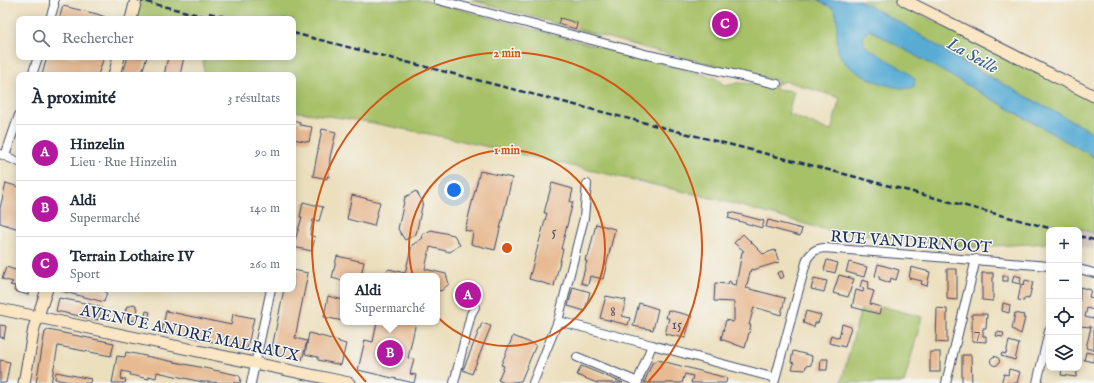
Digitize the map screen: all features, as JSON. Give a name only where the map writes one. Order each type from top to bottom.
[{"type":"main road","points":[[132,16],[136,0]]},
{"type":"main road","points":[[904,0],[1094,96]]},
{"type":"main road","points":[[115,72],[119,60]]},
{"type":"main road","points":[[24,383],[38,317],[46,292]]},
{"type":"main road","name":"AVENUE ANDRÉ MALRAUX","points":[[0,309],[349,383]]},
{"type":"street","points":[[438,0],[649,55],[777,84]]},
{"type":"street","points":[[51,16],[54,3]]},
{"type":"street","points":[[33,72],[37,60]]},
{"type":"street","points":[[16,122],[3,155],[16,161]]},
{"type":"street","points":[[533,383],[558,321],[584,218],[587,184]]},
{"type":"street","name":"RUE VANDERNOOT","points":[[774,381],[807,259],[816,249],[824,248],[1046,266]]},
{"type":"street","points":[[946,383],[976,260]]},
{"type":"street","points":[[1082,270],[1094,272]]},
{"type":"street","points":[[251,383],[270,292]]},
{"type":"street","points":[[454,383],[471,314],[475,307]]},
{"type":"street","points":[[558,321],[652,345],[774,381]]},
{"type":"street","points":[[1038,383],[1048,335]]},
{"type":"street","points":[[577,357],[637,382],[652,345]]},
{"type":"shaded area","points":[[1082,229],[1094,233],[1094,250],[1082,247]]},
{"type":"green space","points":[[137,0],[424,0],[716,78],[725,86],[738,83],[776,84],[775,89],[794,91],[788,114],[831,131],[840,98],[786,81],[777,84],[778,81],[649,49],[471,0],[818,0],[1094,157],[1094,233],[1082,229],[1082,227],[1046,227],[1046,243],[974,247],[830,231],[716,199],[449,138],[362,121],[296,111],[296,72],[204,72],[203,60],[296,60],[296,16],[131,16]]},
{"type":"green space","points":[[858,0],[892,0],[1094,101],[1094,133],[961,61],[906,26]]},
{"type":"green space","points":[[881,306],[922,317],[904,383],[841,383],[861,309],[879,314]]},
{"type":"water","points":[[818,0],[858,0],[906,26],[961,61],[1094,133],[1094,157],[870,30],[864,35],[866,47],[906,71],[915,79],[914,87],[896,87],[862,75],[852,69],[840,56],[837,44],[837,21],[834,9]]},
{"type":"building","points":[[63,6],[103,16],[60,16]]},
{"type":"building","points":[[560,18],[577,23],[576,29],[558,24]]},
{"type":"building","points":[[46,60],[103,60],[99,72],[43,72]]},
{"type":"building","points":[[127,60],[146,60],[142,72],[123,72]]},
{"type":"building","points":[[167,60],[183,60],[181,72],[165,72]]},
{"type":"building","points":[[296,122],[300,123],[300,125],[312,127],[309,142],[296,140]]},
{"type":"building","points":[[322,129],[336,132],[330,157],[329,177],[327,176],[327,179],[313,176]]},
{"type":"building","points":[[480,171],[512,178],[495,250],[471,244],[473,232],[465,230]]},
{"type":"building","points":[[6,183],[16,186],[16,228],[0,223],[0,208]]},
{"type":"building","points":[[552,183],[573,189],[570,202],[573,202],[561,249],[563,249],[554,286],[529,279],[547,213],[544,213]]},
{"type":"building","points":[[416,191],[423,202],[416,234],[405,240],[398,229],[405,197]]},
{"type":"building","points":[[352,195],[380,202],[374,226],[347,219]]},
{"type":"building","points":[[303,202],[323,207],[319,221],[313,220],[310,235],[315,237],[312,251],[296,248],[296,237],[302,217],[300,217]]},
{"type":"building","points":[[730,212],[764,221],[762,228],[728,218]]},
{"type":"building","points":[[768,220],[802,229],[800,236],[766,227]]},
{"type":"building","points":[[596,224],[615,229],[603,279],[590,276],[588,285],[581,283],[587,261],[585,261],[586,256],[588,257]]},
{"type":"building","points":[[431,230],[454,235],[460,245],[450,252],[430,247],[425,269],[446,274],[449,284],[441,291],[440,273],[405,273],[412,245],[423,238],[422,235]]},
{"type":"building","points":[[743,234],[763,254],[775,250],[779,262],[753,270],[751,269],[746,288],[785,298],[781,315],[754,307],[745,348],[721,339],[726,320],[733,322],[734,320],[734,302],[714,301],[715,283],[728,284],[729,281],[731,284],[736,285],[742,252],[744,251],[734,243]]},
{"type":"building","points":[[337,256],[364,262],[362,273],[340,273],[340,280],[332,278]]},
{"type":"building","points":[[827,260],[838,263],[835,273],[824,270]]},
{"type":"building","points":[[849,262],[867,267],[864,277],[846,272]]},
{"type":"building","points":[[878,264],[899,270],[896,280],[891,278],[890,283],[879,279],[880,277],[875,276]]},
{"type":"building","points":[[6,267],[16,270],[16,292],[14,291],[15,286],[10,285],[13,282],[2,279]]},
{"type":"building","points":[[911,267],[930,272],[927,286],[921,284],[922,281],[909,278]]},
{"type":"building","points":[[389,269],[405,273],[385,273]]},
{"type":"building","points":[[947,269],[957,269],[957,300],[947,299]]},
{"type":"building","points":[[296,271],[308,273],[295,338],[307,341],[302,360],[271,353],[283,292],[296,292]]},
{"type":"building","points":[[782,271],[784,277],[780,279],[777,273]]},
{"type":"building","points":[[982,273],[993,273],[993,301],[982,300]]},
{"type":"building","points":[[839,275],[854,279],[848,297],[833,293]]},
{"type":"building","points":[[1014,275],[1021,277],[1020,284],[1012,282]]},
{"type":"building","points":[[1003,276],[1008,276],[1008,281],[1003,281]]},
{"type":"building","points":[[814,278],[827,281],[824,292],[811,289]]},
{"type":"building","points":[[862,280],[869,282],[867,289],[874,291],[870,304],[881,307],[879,314],[852,307],[856,290],[863,292],[864,288],[860,287]]},
{"type":"building","points":[[1025,280],[1033,282],[1029,299],[1024,298],[1024,301],[1018,300],[1021,284],[1024,285]]},
{"type":"building","points":[[573,287],[590,292],[585,311],[568,306]]},
{"type":"building","points":[[1082,288],[1091,290],[1089,297],[1094,298],[1094,310],[1087,308],[1085,317],[1093,319],[1094,316],[1094,350],[1086,348],[1091,327],[1082,326]]},
{"type":"building","points":[[18,292],[28,292],[28,295]]},
{"type":"building","points":[[65,292],[107,292],[104,302]]},
{"type":"building","points":[[328,296],[340,299],[340,320],[324,317]]},
{"type":"building","points":[[606,296],[626,300],[622,316],[630,318],[628,325],[600,318]]},
{"type":"building","points":[[59,298],[102,308],[98,320],[56,311]]},
{"type":"building","points":[[639,303],[658,309],[653,330],[633,326]]},
{"type":"building","points":[[1003,303],[1010,305],[1009,313],[1002,311]]},
{"type":"building","points":[[132,304],[136,305],[136,308],[138,308],[135,321],[123,318],[127,306],[131,306]]},
{"type":"building","points":[[937,308],[947,309],[947,343],[936,342]]},
{"type":"building","points":[[668,310],[692,316],[685,338],[665,334],[669,318],[666,318]]},
{"type":"building","points":[[146,311],[150,312],[148,321],[144,320]]},
{"type":"building","points":[[166,311],[231,325],[233,314],[254,318],[247,349],[162,331]]},
{"type":"building","points":[[806,311],[821,315],[818,323],[815,323],[814,327],[803,323]]},
{"type":"building","points":[[1015,313],[1024,315],[1023,318],[1025,318],[1021,334],[1012,329]]},
{"type":"building","points":[[972,314],[987,314],[986,328],[983,328],[983,336],[986,336],[986,342],[972,341]]},
{"type":"building","points":[[482,323],[491,326],[472,374],[463,370]]},
{"type":"building","points":[[842,324],[851,327],[845,347],[829,343],[831,335],[839,338]]},
{"type":"building","points":[[0,325],[6,326],[4,338],[0,337]]},
{"type":"building","points":[[376,325],[415,325],[408,358],[414,359],[410,374],[416,375],[414,383],[358,370],[365,340],[373,342]]},
{"type":"building","points":[[48,330],[114,343],[111,356],[58,346],[51,383],[36,383],[45,332]]},
{"type":"building","points":[[997,332],[1004,333],[1003,337],[996,336]]},
{"type":"building","points":[[309,333],[346,344],[341,365],[318,360],[318,357],[305,354]]},
{"type":"building","points":[[513,336],[536,345],[521,381],[505,383],[498,380],[504,366],[501,365]]},
{"type":"building","points":[[1009,341],[1019,344],[1015,360],[1001,356],[1002,353],[1006,354]]},
{"type":"building","points":[[793,351],[812,356],[811,365],[806,366],[805,370],[792,369],[794,363],[791,362]]},
{"type":"building","points":[[126,352],[238,375],[241,378],[240,383],[202,382],[157,372],[156,378],[149,376],[149,379],[130,375],[131,373],[122,371],[121,379],[126,380],[125,383],[112,383],[117,356],[125,357]]},
{"type":"building","points":[[930,352],[940,352],[940,372],[930,372]]},
{"type":"building","points":[[1086,352],[1094,354],[1093,362],[1084,360]]},
{"type":"building","points":[[962,355],[971,355],[972,383],[962,383]]},
{"type":"building","points":[[993,357],[997,357],[999,361],[997,365],[993,365],[991,363],[991,359]]},
{"type":"building","points":[[821,359],[828,359],[827,370],[820,370]]},
{"type":"building","points":[[0,360],[10,362],[6,383],[0,383]]},
{"type":"building","points":[[658,360],[727,378],[726,383],[691,383],[693,376],[685,374],[682,383],[644,383],[652,363]]},
{"type":"building","points":[[581,366],[623,383],[597,383],[577,375]]},
{"type":"building","points":[[1009,369],[1020,372],[1017,383],[1001,383],[1004,374],[1008,375]]},
{"type":"building","points":[[1062,371],[1077,371],[1076,377],[1061,375]]},
{"type":"building","points":[[56,372],[91,379],[90,383],[73,383],[55,379]]},
{"type":"railway","points":[[138,0],[203,16]]},
{"type":"railway","points":[[209,13],[222,16]]},
{"type":"railway","points":[[296,34],[810,165],[1046,227]]},
{"type":"railway","points":[[1082,237],[1094,240]]},
{"type":"place","name":"Terrain Lothaire IV","points":[[725,24]]},
{"type":"place","name":"Hinzelin","points":[[468,295]]},
{"type":"place","name":"Aldi","points":[[390,353]]},
{"type":"water label","name":"La Seille","points":[[973,55]]}]
